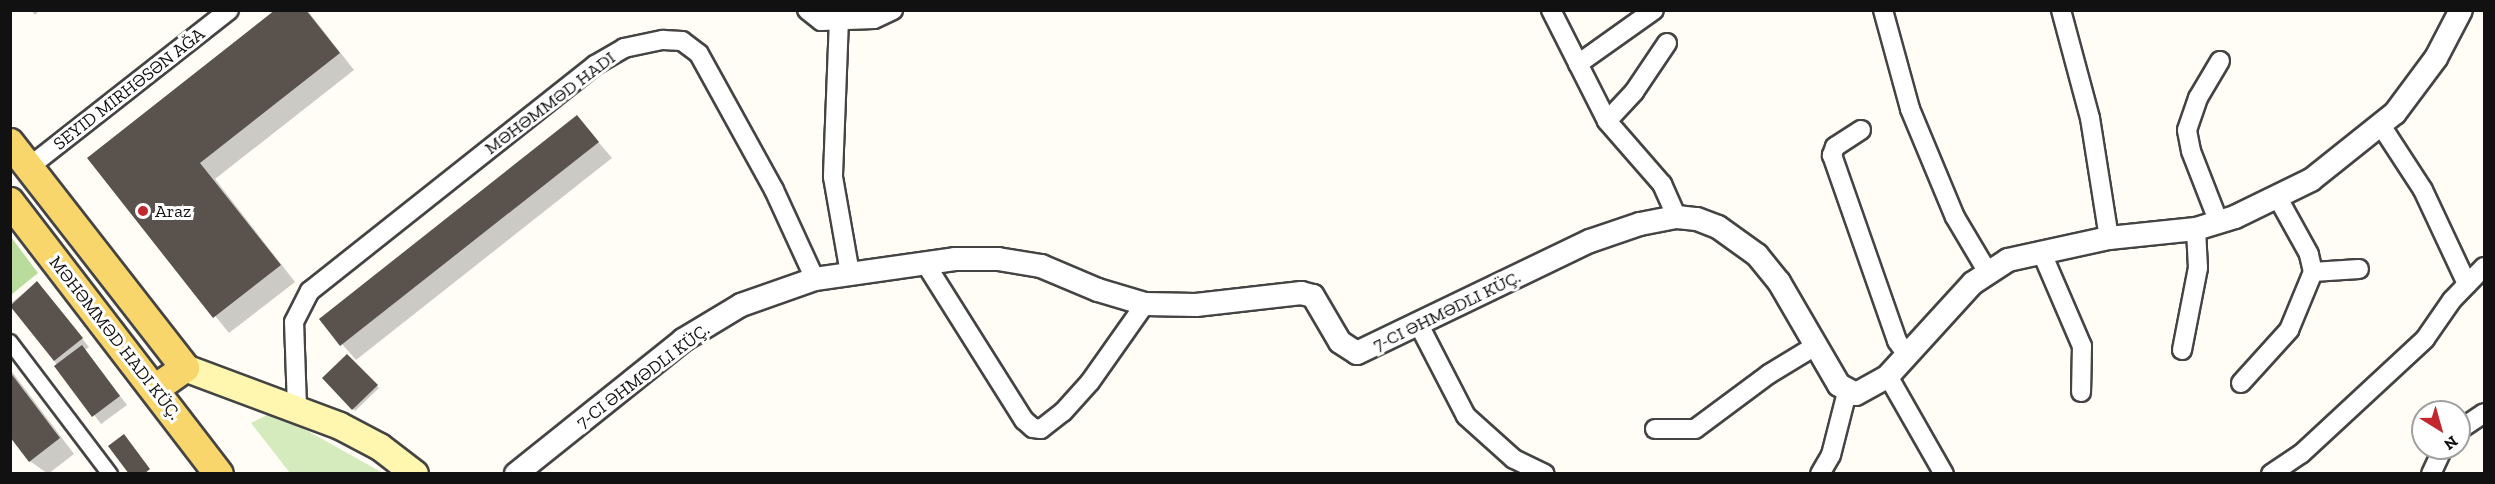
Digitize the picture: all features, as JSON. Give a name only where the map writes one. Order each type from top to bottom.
[{"type":"main road","name":"MƏHƏMMƏD HADI KÜÇ.","points":[[10,144],[184,368]]},
{"type":"main road","name":"MƏHƏMMƏD HADI KÜÇ.","points":[[10,202],[219,474]]},
{"type":"main road","points":[[155,389],[184,368],[297,407],[380,447],[415,474]]},
{"type":"street","name":"SEYID MIRHƏSƏN AĞA","points":[[29,167],[229,10]]},
{"type":"street","points":[[807,10],[815,19],[839,20],[874,19],[893,10]]},
{"type":"street","points":[[1551,10],[1607,121],[1662,184],[1677,217],[1697,219],[1718,227],[1757,255],[1779,282],[1815,346],[1846,393],[1831,455],[1820,474]]},
{"type":"street","points":[[1578,64],[1654,10]]},
{"type":"street","points":[[1883,10],[1910,109],[1955,217],[1987,271]]},
{"type":"street","points":[[2061,10],[2090,118],[2109,238]]},
{"type":"street","points":[[1846,393],[1862,392],[1888,376],[1987,271],[2042,251],[2109,238],[2196,229],[2219,223],[2278,198],[2311,180],[2382,126],[2436,58],[2461,10]]},
{"type":"street","points":[[839,20],[832,177],[850,273]]},
{"type":"street","name":"MƏHƏMMƏD HADI","points":[[297,407],[294,321],[310,291],[595,65],[624,48],[672,40],[682,41],[699,54],[774,190],[815,279]]},
{"type":"street","points":[[1607,121],[1634,92],[1667,43]]},
{"type":"street","points":[[2219,223],[2191,151],[2187,130],[2198,98],[2220,61]]},
{"type":"street","points":[[2382,126],[2423,190],[2467,284]]},
{"type":"street","points":[[1861,130],[1835,147],[1832,155],[1897,341],[1908,356]]},
{"type":"street","points":[[2241,382],[2289,330],[2313,272],[2309,254],[2278,198]]},
{"type":"street","name":"7-CI ƏHMƏDLI KÜÇ.","points":[[516,474],[683,340],[741,305],[815,279],[925,263],[998,259],[1041,266],[1098,290],[1145,304],[1196,305],[1301,294],[1313,296],[1340,342],[1357,353],[1590,241],[1677,217]]},
{"type":"street","points":[[2182,350],[2198,268],[2196,229]]},
{"type":"street","points":[[2042,251],[2082,346],[2081,392]]},
{"type":"street","points":[[925,263],[1024,420],[1034,428],[1041,429],[1063,412],[1090,382],[1145,304]]},
{"type":"street","points":[[2271,474],[2301,454],[2425,339],[2467,284],[2484,267]]},
{"type":"street","points":[[2313,272],[2359,269]]},
{"type":"street","points":[[1419,325],[1466,416],[1514,459],[1545,474]]},
{"type":"street","points":[[10,342],[110,474]]},
{"type":"street","points":[[1655,429],[1695,429],[1713,419],[1768,374],[1815,346]]},
{"type":"street","points":[[1888,376],[1944,474]]},
{"type":"street","points":[[2471,422],[2484,413]]},
{"type":"street","points":[[2431,474],[2437,460]]},
{"type":"green space","points":[[11,237],[38,273],[11,295]]},
{"type":"green space","points":[[273,412],[383,473],[290,473],[251,423]]},
{"type":"building","points":[[275,10],[306,10],[340,53],[200,163],[281,265],[213,318],[87,158]]},
{"type":"building","points":[[577,115],[599,142],[340,346],[319,319]]},
{"type":"building","points":[[37,281],[83,338],[54,361],[10,306]]},
{"type":"building","points":[[82,345],[120,396],[92,417],[54,366]]},
{"type":"building","points":[[347,354],[378,385],[352,410],[322,378]]},
{"type":"building","points":[[10,372],[60,438],[29,462],[10,437]]},
{"type":"building","points":[[124,434],[150,469],[144,474],[129,474],[108,446]]},
{"type":"place","name":"Araz","points":[[143,211]]}]
